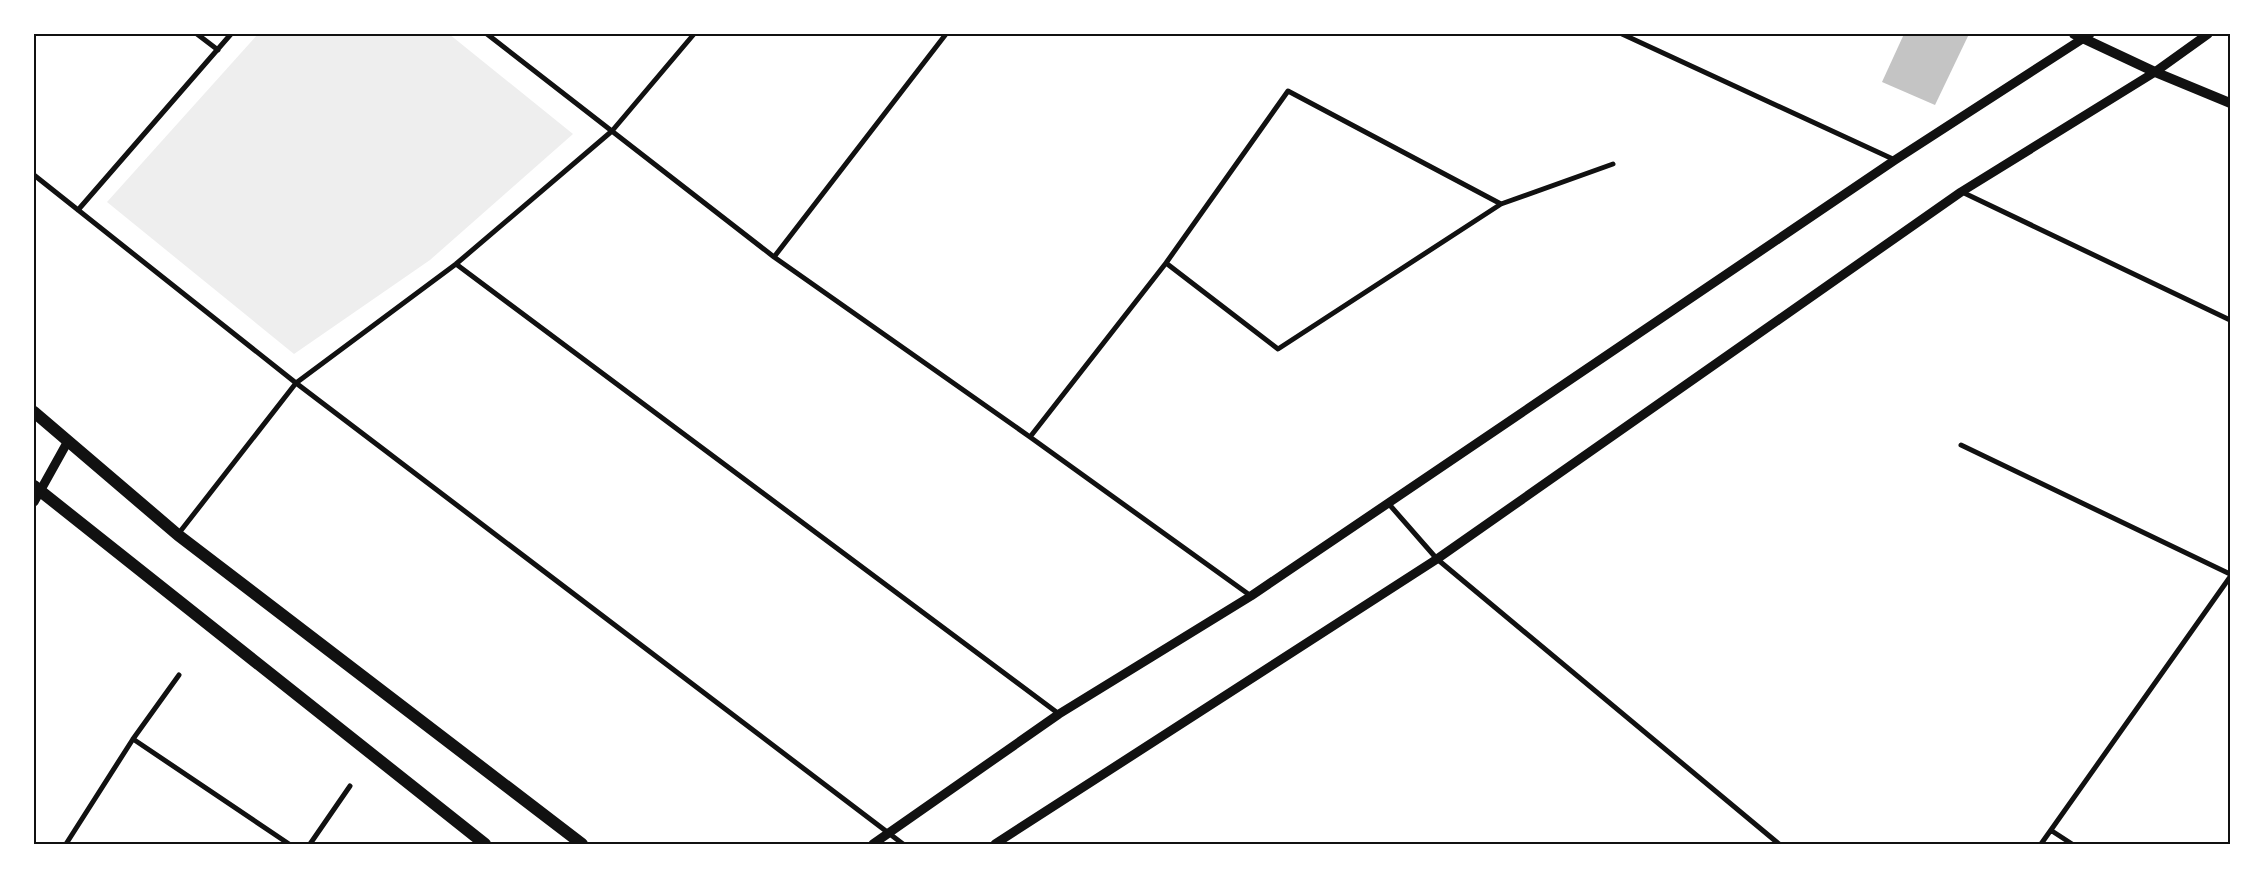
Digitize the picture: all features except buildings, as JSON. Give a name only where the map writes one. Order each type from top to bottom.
[{"type":"main road","points":[[2082,35],[2155,72],[2230,103]]},
{"type":"main road","points":[[34,413],[178,535],[582,844]]},
{"type":"main road","points":[[36,493],[485,844]]},
{"type":"street","points":[[197,34],[218,50]]},
{"type":"street","points":[[78,210],[231,34]]},
{"type":"street","points":[[487,34],[774,256],[1030,436],[1251,596]]},
{"type":"street","points":[[178,535],[296,383],[456,264],[612,131],[694,34]]},
{"type":"street","points":[[774,256],[946,34]]},
{"type":"street","points":[[1622,34],[1895,160]]},
{"type":"street","points":[[995,844],[1437,559],[1961,192],[2155,72],[2208,34]]},
{"type":"street","points":[[873,844],[1059,714],[1251,596],[2082,35]]},
{"type":"street","points":[[1030,436],[1166,263],[1288,91],[1501,204]]},
{"type":"street","points":[[1166,263],[1278,349],[1501,204],[1613,164]]},
{"type":"street","points":[[34,176],[296,383],[903,844]]},
{"type":"street","points":[[1961,192],[2230,320]]},
{"type":"street","points":[[456,264],[1059,714]]},
{"type":"street","points":[[36,493],[68,442]]},
{"type":"street","points":[[1961,445],[2230,575],[2052,831],[2041,844]]},
{"type":"street","points":[[1388,504],[1437,559],[1779,844]]},
{"type":"street","points":[[66,844],[133,739],[179,675]]},
{"type":"street","points":[[133,739],[289,844]]},
{"type":"street","points":[[310,844],[350,786]]},
{"type":"street","points":[[2052,831],[2072,844]]},
{"type":"shaded area","points":[[258,34],[449,34],[573,134],[430,260],[294,354],[107,202]]}]
